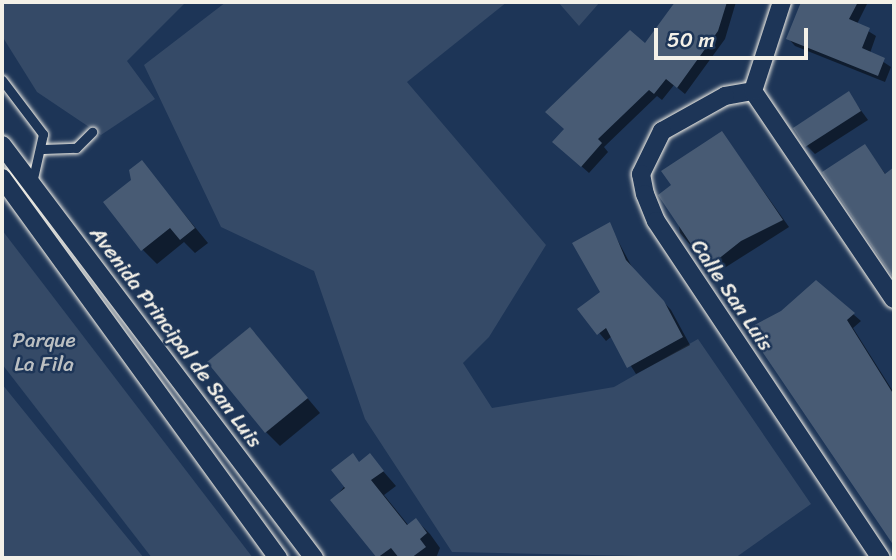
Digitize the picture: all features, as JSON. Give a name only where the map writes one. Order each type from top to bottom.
[{"type":"street","points":[[782,2],[753,91],[894,299]]},
{"type":"street","name":"Calle San Luis","points":[[753,91],[725,96],[662,131],[641,174],[645,194],[656,221],[881,558]]},
{"type":"street","name":"Avenida Principal de San Luis","points":[[2,145],[314,558]]},
{"type":"street","points":[[2,178],[278,558]]},
{"type":"lane","points":[[2,80],[35,117],[43,149],[32,183]]},
{"type":"lane","points":[[43,149],[76,148],[92,132]]},
{"type":"green space","points":[[2,2],[186,2],[127,61],[155,99],[101,135],[37,92],[2,36]]},
{"type":"green space","points":[[226,2],[507,2],[407,82],[546,245],[489,337],[463,363],[492,408],[614,387],[698,339],[811,504],[735,558],[452,552],[365,419],[314,271],[221,227],[144,65]]},
{"type":"green space","points":[[558,2],[600,2],[579,26]]},
{"type":"green space","name":"Parque La Fila","points":[[2,230],[253,558],[152,558],[2,364]]},
{"type":"green space","points":[[2,384],[40,431],[144,558],[2,558]]},
{"type":"building","points":[[675,2],[727,2],[718,31],[677,88],[666,79],[654,94],[649,90],[598,139],[602,143],[581,167],[552,142],[564,129],[545,112],[630,30],[645,43]]},
{"type":"building","points":[[801,2],[858,2],[849,19],[870,28],[862,48],[885,58],[878,76],[786,39]]},
{"type":"building","points":[[849,91],[861,111],[805,147],[793,128]]},
{"type":"building","points":[[722,131],[783,220],[741,241],[707,268],[658,195],[671,185],[661,171]]},
{"type":"building","points":[[865,144],[885,174],[894,167],[894,279],[822,172]]},
{"type":"building","points":[[142,160],[195,228],[180,240],[170,228],[141,251],[103,202],[131,180],[129,170]]},
{"type":"building","points":[[610,222],[626,260],[664,301],[683,337],[627,368],[606,328],[597,335],[577,309],[600,292],[572,243]]},
{"type":"building","points":[[816,280],[855,313],[847,320],[894,395],[894,546],[747,329],[781,311]]},
{"type":"building","points":[[250,327],[308,398],[265,433],[207,362]]},
{"type":"building","points":[[353,453],[359,462],[370,453],[384,471],[371,480],[407,525],[416,518],[427,533],[420,539],[426,547],[411,558],[399,558],[391,548],[377,558],[330,500],[345,488],[331,470]]}]
